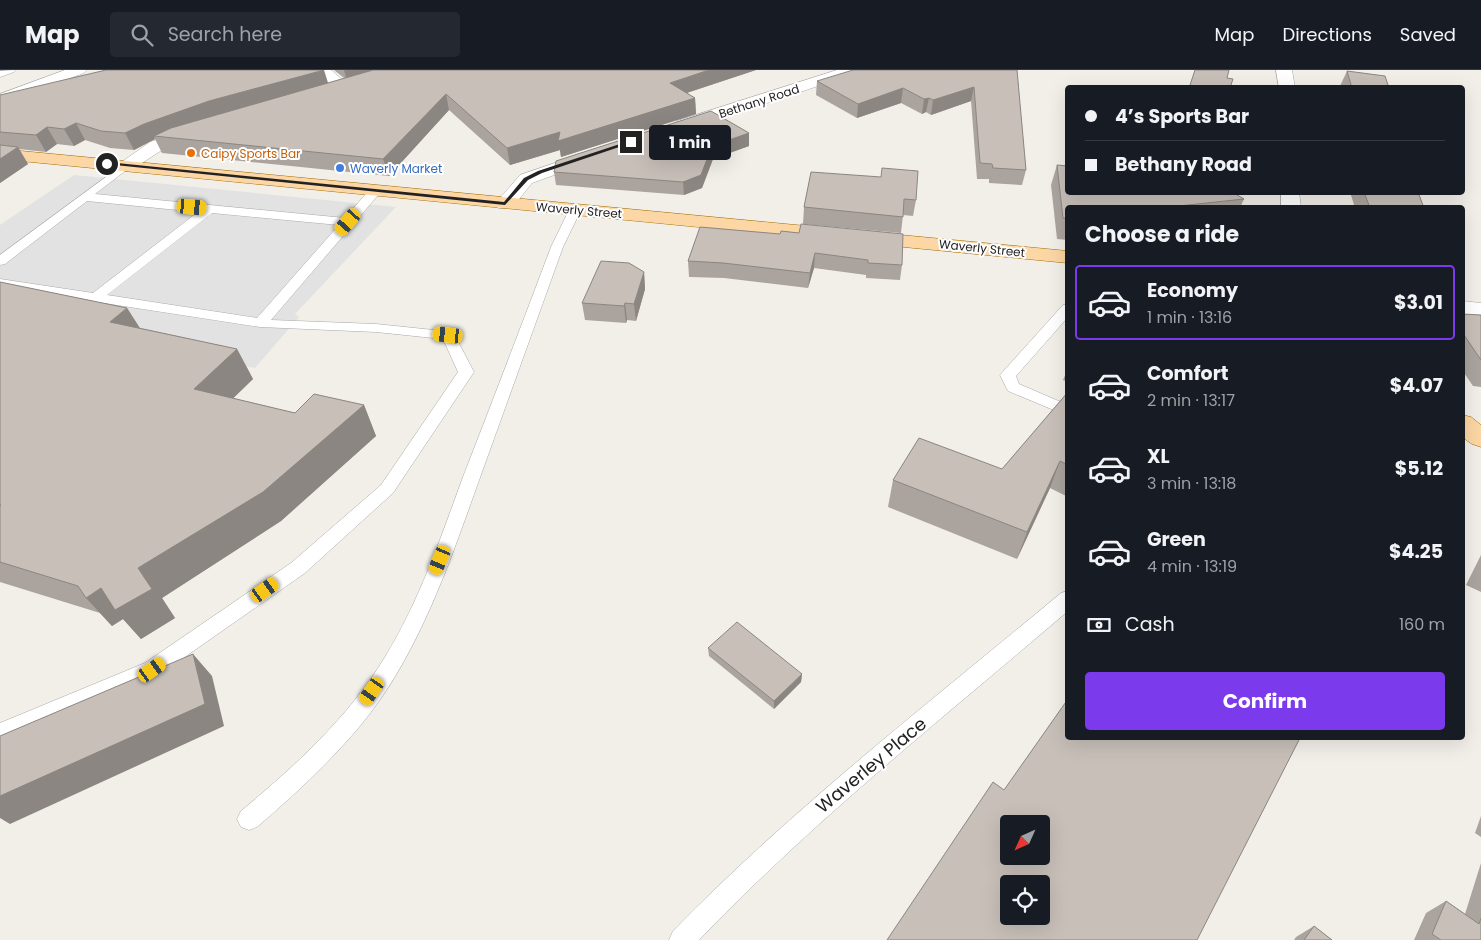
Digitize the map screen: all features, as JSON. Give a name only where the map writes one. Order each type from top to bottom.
[{"type":"main road","name":"Waverly Street","points":[[0,154],[1065,257]]},
{"type":"main road","points":[[1465,425],[1481,438]]},
{"type":"street","points":[[0,99],[79,70]]},
{"type":"street","points":[[321,70],[345,89]]},
{"type":"street","name":"Bethany Road","points":[[671,129],[849,70]]},
{"type":"street","points":[[1284,70],[1286,85]]},
{"type":"street","points":[[326,94],[363,83]]},
{"type":"street","points":[[125,166],[156,146],[211,128]]},
{"type":"street","points":[[505,204],[526,179],[540,172],[606,150]]},
{"type":"street","points":[[1465,308],[1481,310]]},
{"type":"lane","points":[[0,74],[11,70]]},
{"type":"lane","points":[[0,261],[125,166]]},
{"type":"lane","points":[[260,323],[375,190]]},
{"type":"lane","points":[[84,197],[348,222]]},
{"type":"lane","points":[[94,299],[209,208]]},
{"type":"lane","points":[[249,819],[296,780],[353,719],[392,663],[421,605],[452,531],[557,247],[575,210]]},
{"type":"lane","points":[[0,283],[94,299],[260,323],[292,326],[376,328],[448,335],[466,372],[387,489],[298,568],[152,670],[0,733]]},
{"type":"lane","points":[[1065,311],[1008,375],[1013,387],[1065,410]]},
{"type":"lane","name":"Waverley Place","points":[[682,940],[736,884],[794,830],[1065,602]]},
{"type":"shaded area","points":[[74,175],[396,207],[295,314],[299,317],[255,368],[143,349],[0,301],[0,225]]},
{"type":"building","points":[[106,70],[324,70],[209,101],[144,124],[125,133],[101,131],[76,123],[64,129],[47,127],[36,135],[0,132],[0,95]]},
{"type":"building","points":[[373,70],[709,70],[670,83],[695,98],[558,141],[560,132],[507,148],[446,94],[383,159],[154,136],[171,128]]},
{"type":"building","points":[[853,70],[1017,70],[1026,170],[993,168],[992,164],[980,163],[974,87],[933,100],[929,98],[924,99],[903,88],[858,104],[817,81]]},
{"type":"building","points":[[1195,70],[1229,70],[1227,78],[1233,79],[1231,85],[1190,85]]},
{"type":"building","points":[[1347,71],[1385,76],[1388,85],[1351,85]]},
{"type":"building","points":[[711,111],[749,133],[712,146],[701,175],[683,182],[554,172],[556,161]]},
{"type":"building","points":[[0,145],[18,147],[0,159]]},
{"type":"building","points":[[1057,165],[1065,166],[1065,195],[1237,195],[1244,199],[1188,205],[1065,205],[1065,218],[1063,218]]},
{"type":"building","points":[[882,168],[918,171],[916,200],[904,199],[903,217],[804,207],[811,172],[881,177]]},
{"type":"building","points":[[1365,195],[1419,195],[1423,205],[1369,205]]},
{"type":"building","points":[[801,224],[903,234],[902,265],[868,263],[868,260],[815,253],[810,273],[688,261],[700,227],[780,234],[781,231],[799,233]]},
{"type":"building","points":[[601,261],[629,263],[644,272],[634,304],[625,303],[624,306],[582,303]]},
{"type":"building","points":[[0,282],[127,308],[110,322],[237,349],[194,389],[295,413],[314,394],[364,405],[263,492],[138,568],[152,589],[115,610],[101,588],[86,598],[78,586],[0,562]]},
{"type":"building","points":[[1465,314],[1481,315],[1481,360],[1465,336]]},
{"type":"building","points":[[1065,396],[1065,464],[1060,461],[1027,532],[893,480],[919,438],[1002,469]]},
{"type":"building","points":[[737,622],[802,674],[774,701],[708,648]]},
{"type":"building","points":[[193,654],[205,704],[0,796],[0,736]]},
{"type":"building","points":[[1065,703],[1065,740],[1299,740],[1197,940],[887,940],[993,782],[1004,790]]},
{"type":"building","points":[[1446,901],[1479,924],[1481,918],[1481,940],[1441,940],[1432,934]]},
{"type":"building","points":[[1314,926],[1332,940],[1304,940]]},
{"type":"place","name":"Caipy Sports Bar","points":[[191,153]]},
{"type":"place","name":"Waverly Market","points":[[340,168]]},
{"type":"route","points":[[107,164],[505,204],[518,186],[526,179],[540,172],[631,142]]}]
